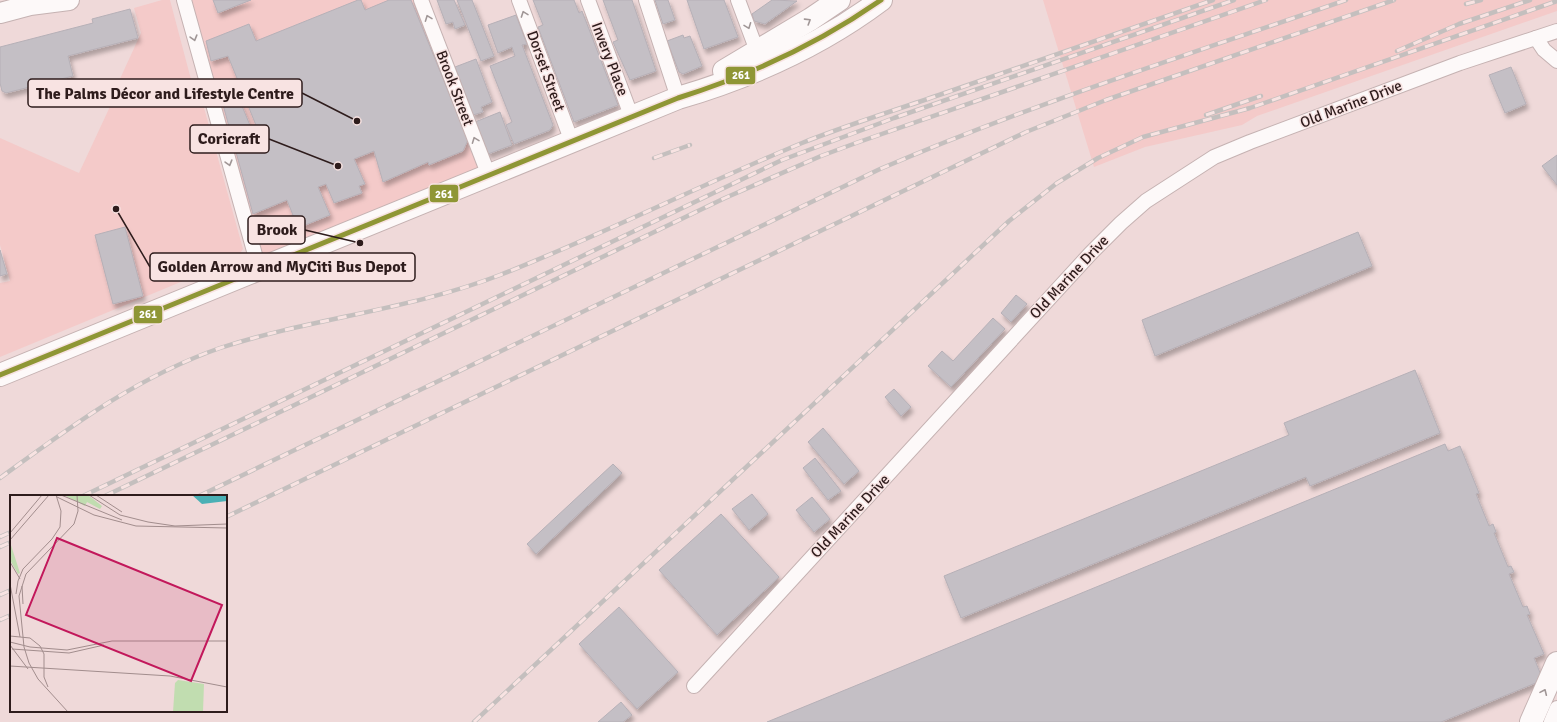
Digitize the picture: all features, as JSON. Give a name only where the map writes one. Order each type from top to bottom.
[{"type":"main road","points":[[0,13],[35,3],[69,0]]},
{"type":"main road","points":[[0,375],[678,98],[758,51],[839,0]]},
{"type":"main road","points":[[678,98],[705,90],[774,63],[830,33],[881,0]]},
{"type":"main road","points":[[1531,722],[1557,663]]},
{"type":"street","points":[[184,0],[259,269]]},
{"type":"street","name":"Brook Street","points":[[421,0],[489,176]]},
{"type":"street","name":"Dorset Street","points":[[519,0],[572,142]]},
{"type":"street","name":"Invery Place","points":[[588,0],[632,118]]},
{"type":"street","points":[[646,0],[678,98]]},
{"type":"street","points":[[738,0],[758,51]]},
{"type":"street","name":"Old Marine Drive","points":[[694,686],[1090,254],[1121,223],[1146,201],[1208,161],[1250,142],[1460,63],[1557,31]]},
{"type":"street","points":[[1536,38],[1544,50],[1557,61]]},
{"type":"street","points":[[1551,722],[1557,708]]},
{"type":"shaded area","points":[[162,0],[170,0],[193,87],[198,86],[243,249],[236,259],[0,357],[0,283],[10,281],[0,245],[0,138],[79,173],[121,83],[119,81],[141,33],[134,8]]},
{"type":"shaded area","points":[[189,0],[415,0],[479,168],[266,255],[261,254]]},
{"type":"shaded area","points":[[1043,0],[1557,0],[1557,11],[1257,116],[1242,125],[1145,147],[1094,167]]},
{"type":"building","points":[[213,0],[251,0],[218,13]]},
{"type":"building","points":[[361,0],[365,10],[389,0],[411,0],[468,140],[463,151],[429,165],[428,162],[383,182],[374,151],[354,159],[365,184],[359,186],[362,193],[334,203],[326,184],[318,187],[330,215],[298,228],[287,200],[253,214],[222,101],[237,94],[261,152],[266,150],[228,56],[211,61],[206,41],[249,24],[256,41]]},
{"type":"building","points":[[437,0],[454,0],[465,25],[455,29],[453,22],[446,24]]},
{"type":"building","points":[[457,0],[472,0],[494,56],[481,61]]},
{"type":"building","points":[[533,0],[574,0],[579,13],[582,11],[618,105],[574,122],[538,27],[543,25]]},
{"type":"building","points":[[603,0],[632,0],[656,71],[630,80],[613,42],[618,40]]},
{"type":"building","points":[[655,0],[668,0],[675,20],[663,24]]},
{"type":"building","points":[[687,0],[724,0],[738,37],[704,49]]},
{"type":"building","points":[[772,0],[797,1],[765,24],[754,21],[752,14]]},
{"type":"building","points":[[130,9],[138,38],[68,56],[73,76],[6,93],[2,91],[0,83],[0,47],[93,23],[92,19]]},
{"type":"building","points":[[516,15],[527,44],[522,45],[553,125],[550,130],[514,144],[506,125],[512,122],[490,66],[515,56],[512,47],[498,53],[488,25]]},
{"type":"building","points":[[683,35],[684,38],[690,36],[702,66],[683,74],[679,72],[667,41]]},
{"type":"building","points":[[476,59],[492,102],[481,107],[483,112],[473,115],[455,67]]},
{"type":"building","points":[[1511,67],[1526,104],[1505,113],[1489,75]]},
{"type":"building","points":[[500,112],[512,145],[488,154],[475,122]]},
{"type":"building","points":[[1557,155],[1557,185],[1542,166]]},
{"type":"building","points":[[125,227],[143,296],[113,304],[95,235]]},
{"type":"building","points":[[1358,232],[1372,266],[1155,356],[1142,320]]},
{"type":"building","points":[[0,250],[7,274],[0,276]]},
{"type":"building","points":[[1016,295],[1027,304],[1011,322],[1001,313]]},
{"type":"building","points":[[993,318],[1005,329],[951,387],[928,366],[942,351],[953,361]]},
{"type":"building","points":[[1415,370],[1440,433],[1310,486],[1306,477],[961,618],[944,576],[1289,435],[1284,423]]},
{"type":"building","points":[[894,389],[911,407],[901,416],[885,397]]},
{"type":"building","points":[[823,428],[859,471],[844,484],[808,442]]},
{"type":"building","points":[[1445,444],[1448,451],[1460,446],[1479,493],[1476,494],[1489,526],[1493,524],[1496,532],[1494,533],[1508,567],[1511,566],[1514,572],[1509,574],[1523,607],[1527,606],[1530,614],[1527,615],[1544,654],[1534,658],[1543,680],[1441,722],[767,722]]},
{"type":"building","points":[[815,458],[841,491],[828,500],[803,468]]},
{"type":"building","points":[[613,464],[622,473],[536,554],[527,544]]},
{"type":"building","points":[[752,494],[768,514],[749,530],[732,509]]},
{"type":"building","points":[[812,497],[830,519],[814,532],[796,510]]},
{"type":"building","points":[[721,514],[779,577],[717,635],[659,570]]},
{"type":"building","points":[[619,607],[678,672],[637,709],[579,644]]},
{"type":"building","points":[[621,702],[632,715],[623,722],[598,722]]},
{"type":"railway","points":[[0,478],[78,422],[132,388],[160,373],[220,348],[290,329],[396,306],[466,287],[538,260],[819,136],[1213,0]]},
{"type":"railway","points":[[85,495],[782,160],[894,118],[1234,0]]},
{"type":"railway","points":[[107,495],[725,198],[821,156],[1266,0]]},
{"type":"railway","points":[[201,495],[880,169],[937,145],[1053,101],[1346,0]]},
{"type":"railway","points":[[227,517],[1026,132],[1106,100],[1394,0]]},
{"type":"railway","points":[[1466,4],[1481,0]]},
{"type":"railway","points":[[1397,51],[1459,24],[1530,0]]},
{"type":"railway","points":[[474,722],[1009,221],[1057,183],[1098,158],[1143,137],[1250,108],[1557,1]]},
{"type":"railway","points":[[1206,115],[1261,96]]},
{"type":"railway","points":[[654,158],[690,145]]},
{"type":"railway","points":[[0,537],[10,532]]},
{"type":"railway","points":[[0,547],[10,542]]},
{"type":"railway","points":[[0,595],[10,590]]},
{"type":"railway","points":[[0,620],[10,615]]},
{"type":"transit line","name":"261","points":[[0,375],[678,98],[758,68],[833,31],[881,0]]},
{"type":"place","name":"The Palms Décor and Lifestyle Centre","points":[[357,121]]},
{"type":"place","name":"Coricraft","points":[[338,166]]},
{"type":"place","name":"Golden Arrow and MyCiti Bus Depot","points":[[116,209]]},
{"type":"place","name":"Brook","points":[[360,243]]}]
